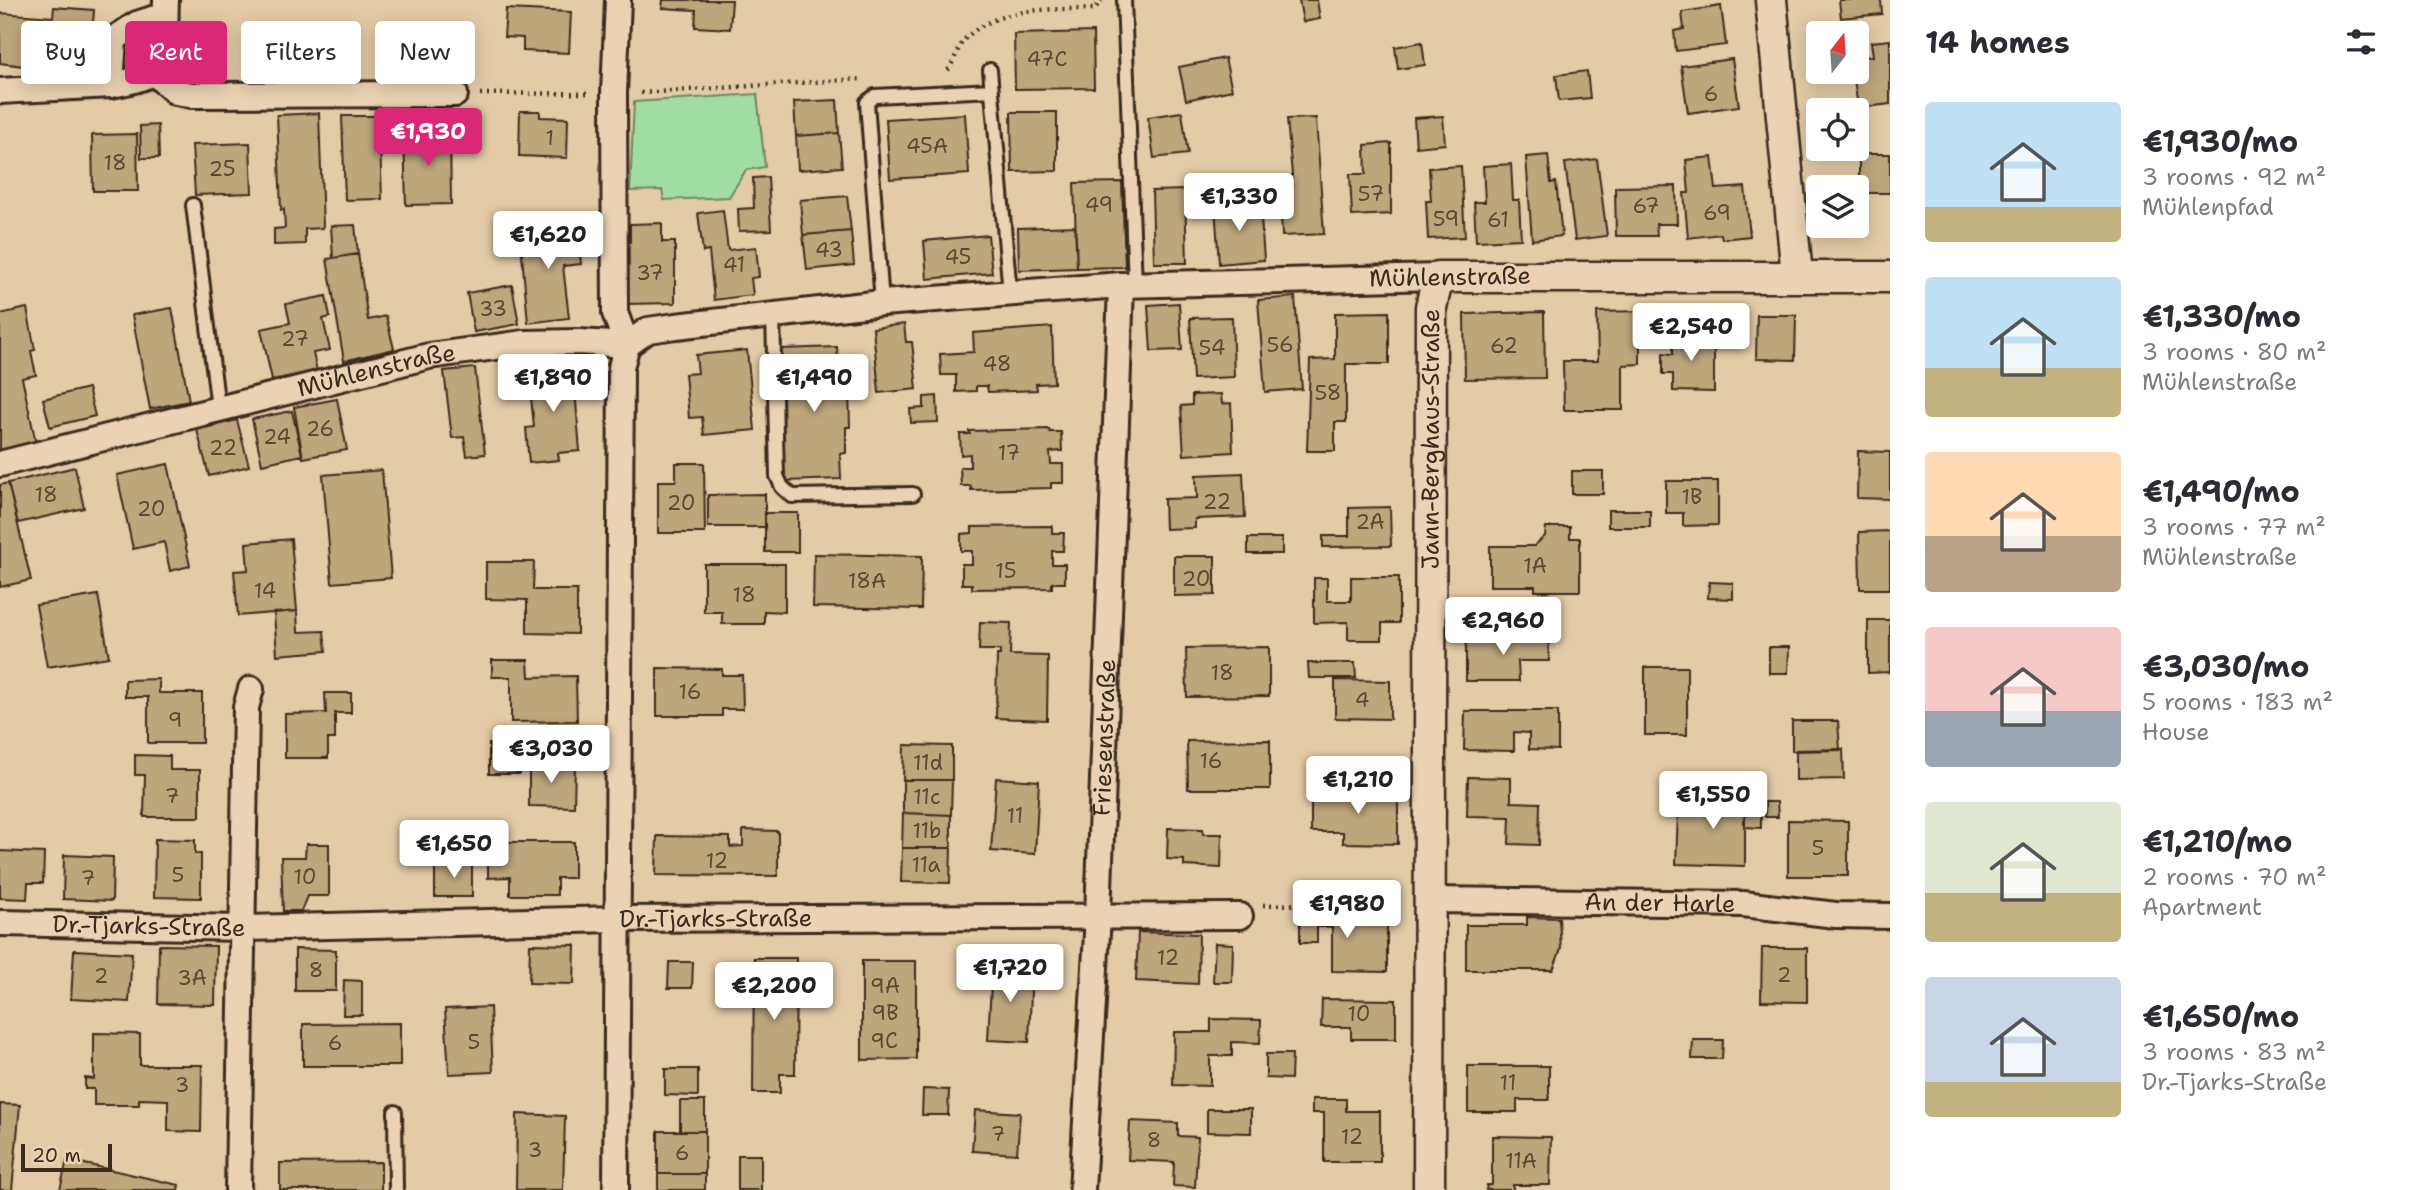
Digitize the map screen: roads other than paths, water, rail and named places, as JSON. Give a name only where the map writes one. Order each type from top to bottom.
[{"type":"street","points":[[616,1190],[621,367],[627,345],[615,313],[614,93],[618,0]]},
{"type":"street","points":[[1771,0],[1797,276]]},
{"type":"street","points":[[111,85],[114,39],[166,8]]},
{"type":"street","points":[[0,91],[125,83]]},
{"type":"street","points":[[167,84],[176,92],[192,95],[455,94]]},
{"type":"street","name":"Mühlenstraße","points":[[0,464],[429,356],[524,344],[579,342],[627,345],[648,330],[882,303],[1128,285],[1438,277],[1890,277]]},
{"type":"street","name":"Jann-Berghaus-Straße","points":[[1429,1190],[1431,307],[1438,277]]},
{"type":"street","name":"Friesenstraße","points":[[1082,1190],[1128,285]]},
{"type":"street","points":[[238,1190],[246,707],[251,689]]},
{"type":"street","name":"An der Harle","points":[[1429,902],[1743,904],[1836,915],[1890,916]]},
{"type":"street","name":"Dr.-Tjarks-Straße","points":[[0,923],[242,928],[617,919],[1240,916]]},
{"type":"lane","points":[[1124,0],[1128,285]]},
{"type":"lane","points":[[990,70],[1010,293]]},
{"type":"lane","points":[[882,303],[867,102],[875,96],[992,90]]},
{"type":"lane","points":[[193,205],[218,408]]},
{"type":"lane","points":[[773,315],[777,476],[782,487],[792,496],[913,494]]},
{"type":"lane","points":[[395,1112],[396,1190]]}]
